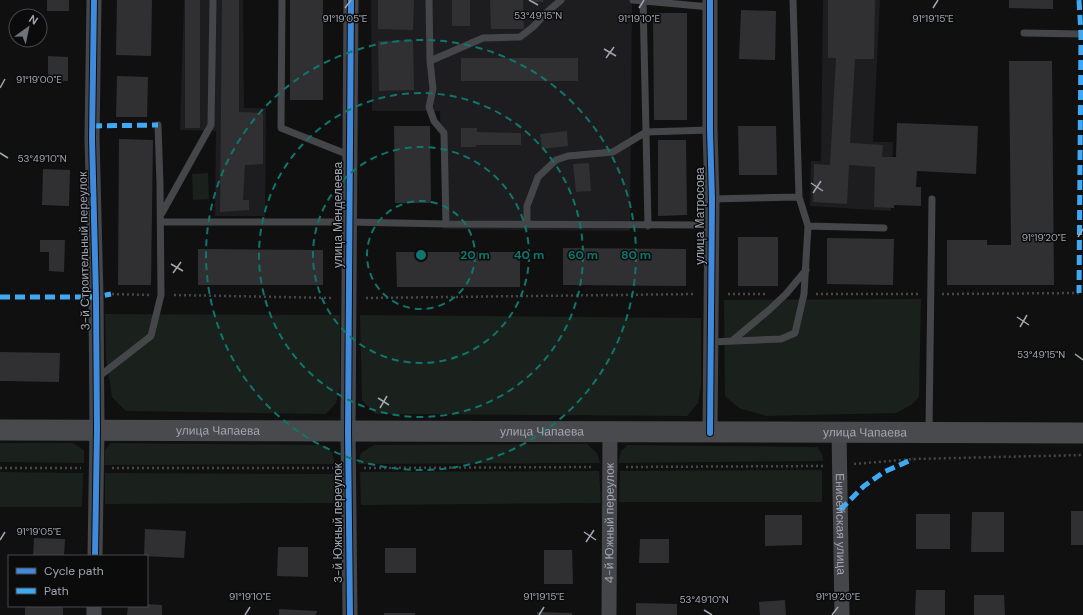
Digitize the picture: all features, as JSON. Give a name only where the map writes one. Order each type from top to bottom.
[{"type":"main road","name":"улица Чапаева","points":[[0,430],[1083,433]]},
{"type":"street","name":"3-й Строительный переулок","points":[[94,0],[92,138],[96,297],[97,430],[95,468],[95,555]]},
{"type":"street","name":"улица Менделеева","points":[[348,431],[350,0]]},
{"type":"street","name":"улица Матросова","points":[[710,3],[710,130],[712,199],[710,432]]},
{"type":"street","name":"3-й Южный переулок","points":[[348,431],[350,615]]},
{"type":"street","name":"4-й Южный переулок","points":[[609,615],[610,432]]},
{"type":"street","name":"Енисейская улица","points":[[839,432],[842,615]]},
{"type":"lane","points":[[161,219],[211,125],[213,0]]},
{"type":"lane","points":[[282,0],[281,128],[349,155]]},
{"type":"lane","points":[[430,0],[430,61],[433,89],[430,107],[434,121],[444,133],[446,224]]},
{"type":"lane","points":[[430,61],[483,38],[520,37],[533,28],[546,13],[561,0]]},
{"type":"lane","points":[[633,0],[710,3]]},
{"type":"lane","points":[[643,0],[648,226]]},
{"type":"lane","points":[[711,342],[781,339],[795,333],[804,294],[808,226],[799,197],[793,0]]},
{"type":"lane","points":[[1024,33],[1083,34]]},
{"type":"lane","points":[[96,378],[151,336],[161,295],[161,219],[158,125]]},
{"type":"lane","points":[[527,225],[527,206],[538,178],[556,160],[568,156],[613,152],[646,132],[710,130]]},
{"type":"lane","points":[[712,199],[799,197]]},
{"type":"lane","points":[[929,432],[932,199]]},
{"type":"lane","points":[[161,219],[527,225],[712,225]]},
{"type":"lane","points":[[808,226],[884,228]]},
{"type":"lane","points":[[732,341],[786,294],[806,270]]},
{"type":"path","points":[[804,294],[1079,293]]},
{"type":"path","points":[[111,294],[349,298],[786,294]]},
{"type":"path","points":[[0,468],[839,466],[913,459],[1083,455]]},
{"type":"shaded area","points":[[184,0],[243,0],[244,108],[266,108],[265,216],[215,216],[216,131],[180,130]]},
{"type":"shaded area","points":[[371,0],[632,0],[630,231],[443,229],[440,111],[372,111]]},
{"type":"shaded area","points":[[823,0],[880,0],[873,142],[893,142],[891,211],[810,206],[811,161],[821,161]]},
{"type":"shaded area","points":[[208,173],[209,199],[193,200],[192,174]]},
{"type":"shaded area","points":[[921,299],[919,397],[911,405],[896,413],[766,416],[739,408],[725,396],[724,300]]},
{"type":"shaded area","points":[[105,314],[340,315],[340,387],[336,403],[326,414],[126,411],[112,397],[106,358]]},
{"type":"shaded area","points":[[360,315],[701,318],[701,387],[698,403],[687,416],[375,414],[362,400]]},
{"type":"shaded area","points":[[0,443],[72,443],[84,450],[84,463],[0,462]]},
{"type":"shaded area","points":[[111,443],[321,445],[332,452],[335,464],[104,465],[105,450]]},
{"type":"shaded area","points":[[587,444],[597,453],[600,463],[358,464],[361,453],[374,445]]},
{"type":"shaded area","points":[[628,445],[817,447],[822,454],[823,461],[618,463],[621,451]]},
{"type":"shaded area","points":[[822,470],[822,502],[619,502],[620,471]]},
{"type":"shaded area","points":[[599,471],[601,503],[361,505],[360,472]]},
{"type":"shaded area","points":[[0,472],[83,473],[82,507],[0,507]]},
{"type":"shaded area","points":[[105,473],[335,474],[334,503],[105,504]]},
{"type":"building","points":[[47,0],[69,0],[69,11],[48,11]]},
{"type":"building","points":[[117,0],[152,0],[151,56],[116,55]]},
{"type":"building","points":[[185,0],[200,0],[200,128],[185,128]]},
{"type":"building","points":[[222,0],[239,0],[239,112],[263,113],[263,164],[245,165],[243,200],[249,200],[249,210],[220,212]]},
{"type":"building","points":[[290,0],[323,0],[323,100],[290,100]]},
{"type":"building","points":[[378,0],[414,0],[413,30],[378,29]]},
{"type":"building","points":[[452,0],[470,0],[470,26],[452,26]]},
{"type":"building","points":[[490,0],[523,0],[524,29],[491,29]]},
{"type":"building","points":[[531,0],[543,0],[543,2],[531,2]]},
{"type":"building","points":[[828,0],[875,0],[874,59],[855,59],[850,143],[883,145],[882,157],[896,157],[897,123],[978,126],[976,174],[917,171],[916,187],[921,187],[921,206],[894,205],[894,208],[874,207],[875,167],[849,165],[847,204],[813,202],[814,164],[830,165],[836,58],[828,58]]},
{"type":"building","points":[[1009,0],[1053,0],[1053,9],[1009,8]]},
{"type":"building","points":[[741,10],[776,11],[775,60],[739,59]]},
{"type":"building","points":[[653,13],[687,13],[687,120],[654,120]]},
{"type":"building","points":[[413,40],[414,90],[379,91],[378,41]]},
{"type":"building","points":[[48,56],[68,57],[68,81],[48,81]]},
{"type":"building","points":[[461,58],[578,58],[578,81],[461,81]]},
{"type":"building","points":[[1009,61],[1052,61],[1054,285],[947,285],[947,240],[987,240],[987,245],[1011,245]]},
{"type":"building","points":[[117,76],[148,77],[147,117],[116,117]]},
{"type":"building","points":[[394,126],[430,126],[431,203],[395,203]]},
{"type":"building","points":[[738,126],[776,126],[777,175],[739,175]]},
{"type":"building","points":[[461,128],[477,128],[477,132],[521,133],[521,145],[476,145],[476,147],[461,147]]},
{"type":"building","points":[[567,131],[568,146],[542,149],[540,134]]},
{"type":"building","points":[[119,139],[153,140],[151,285],[118,285]]},
{"type":"building","points":[[658,140],[686,140],[687,215],[658,216]]},
{"type":"building","points":[[589,163],[591,191],[576,192],[573,164]]},
{"type":"building","points":[[43,169],[70,170],[69,206],[42,205]]},
{"type":"building","points":[[738,237],[778,237],[778,286],[738,286]]},
{"type":"building","points":[[827,238],[894,239],[893,285],[827,284]]},
{"type":"building","points":[[40,240],[65,240],[64,272],[49,271],[49,252],[40,252]]},
{"type":"building","points":[[563,248],[686,249],[686,286],[563,285]]},
{"type":"building","points":[[198,249],[323,250],[323,285],[198,285]]},
{"type":"building","points":[[396,252],[520,252],[520,287],[397,287]]},
{"type":"building","points":[[0,352],[60,353],[59,382],[0,381]]},
{"type":"building","points":[[1071,511],[1083,511],[1083,545],[1071,545]]},
{"type":"building","points":[[972,512],[1004,512],[1004,552],[971,552]]},
{"type":"building","points":[[916,514],[950,514],[950,549],[916,549]]},
{"type":"building","points":[[765,515],[802,515],[802,545],[765,546]]},
{"type":"building","points":[[145,529],[186,531],[184,558],[144,555]]},
{"type":"building","points":[[34,538],[65,539],[64,555],[33,555]]},
{"type":"building","points":[[640,539],[669,539],[669,563],[639,563]]},
{"type":"building","points":[[278,547],[308,547],[308,577],[277,576]]},
{"type":"building","points":[[385,548],[416,548],[416,573],[385,573]]},
{"type":"building","points":[[544,550],[572,550],[573,584],[544,584]]},
{"type":"building","points":[[916,590],[945,590],[945,615],[915,615]]},
{"type":"building","points":[[974,595],[1004,595],[1005,615],[974,615]]},
{"type":"building","points":[[785,600],[786,615],[760,615],[759,602]]},
{"type":"building","points":[[636,603],[677,604],[677,615],[636,615]]},
{"type":"building","points":[[148,604],[162,605],[162,615],[127,615],[128,607],[148,607]]},
{"type":"building","points":[[25,607],[63,607],[63,615],[25,615]]},
{"type":"building","points":[[279,609],[317,611],[316,615],[279,615]]},
{"type":"building","points":[[537,612],[572,613],[572,615],[537,615]]},
{"type":"building","points":[[384,613],[415,613],[415,615],[384,615]]},
{"type":"marked path","points":[[1079,0],[1081,34],[1079,293]]},
{"type":"marked path","points":[[92,126],[158,125]]},
{"type":"marked path","points":[[0,297],[96,297],[111,294]]},
{"type":"marked path","points":[[840,510],[864,486],[884,472],[913,459]]},
{"type":"cycle path","points":[[94,0],[92,138],[96,297],[97,430],[95,555]]},
{"type":"cycle path","points":[[350,615],[348,431],[351,0]]},
{"type":"cycle path","points":[[710,0],[710,130],[712,199],[710,433]]}]
